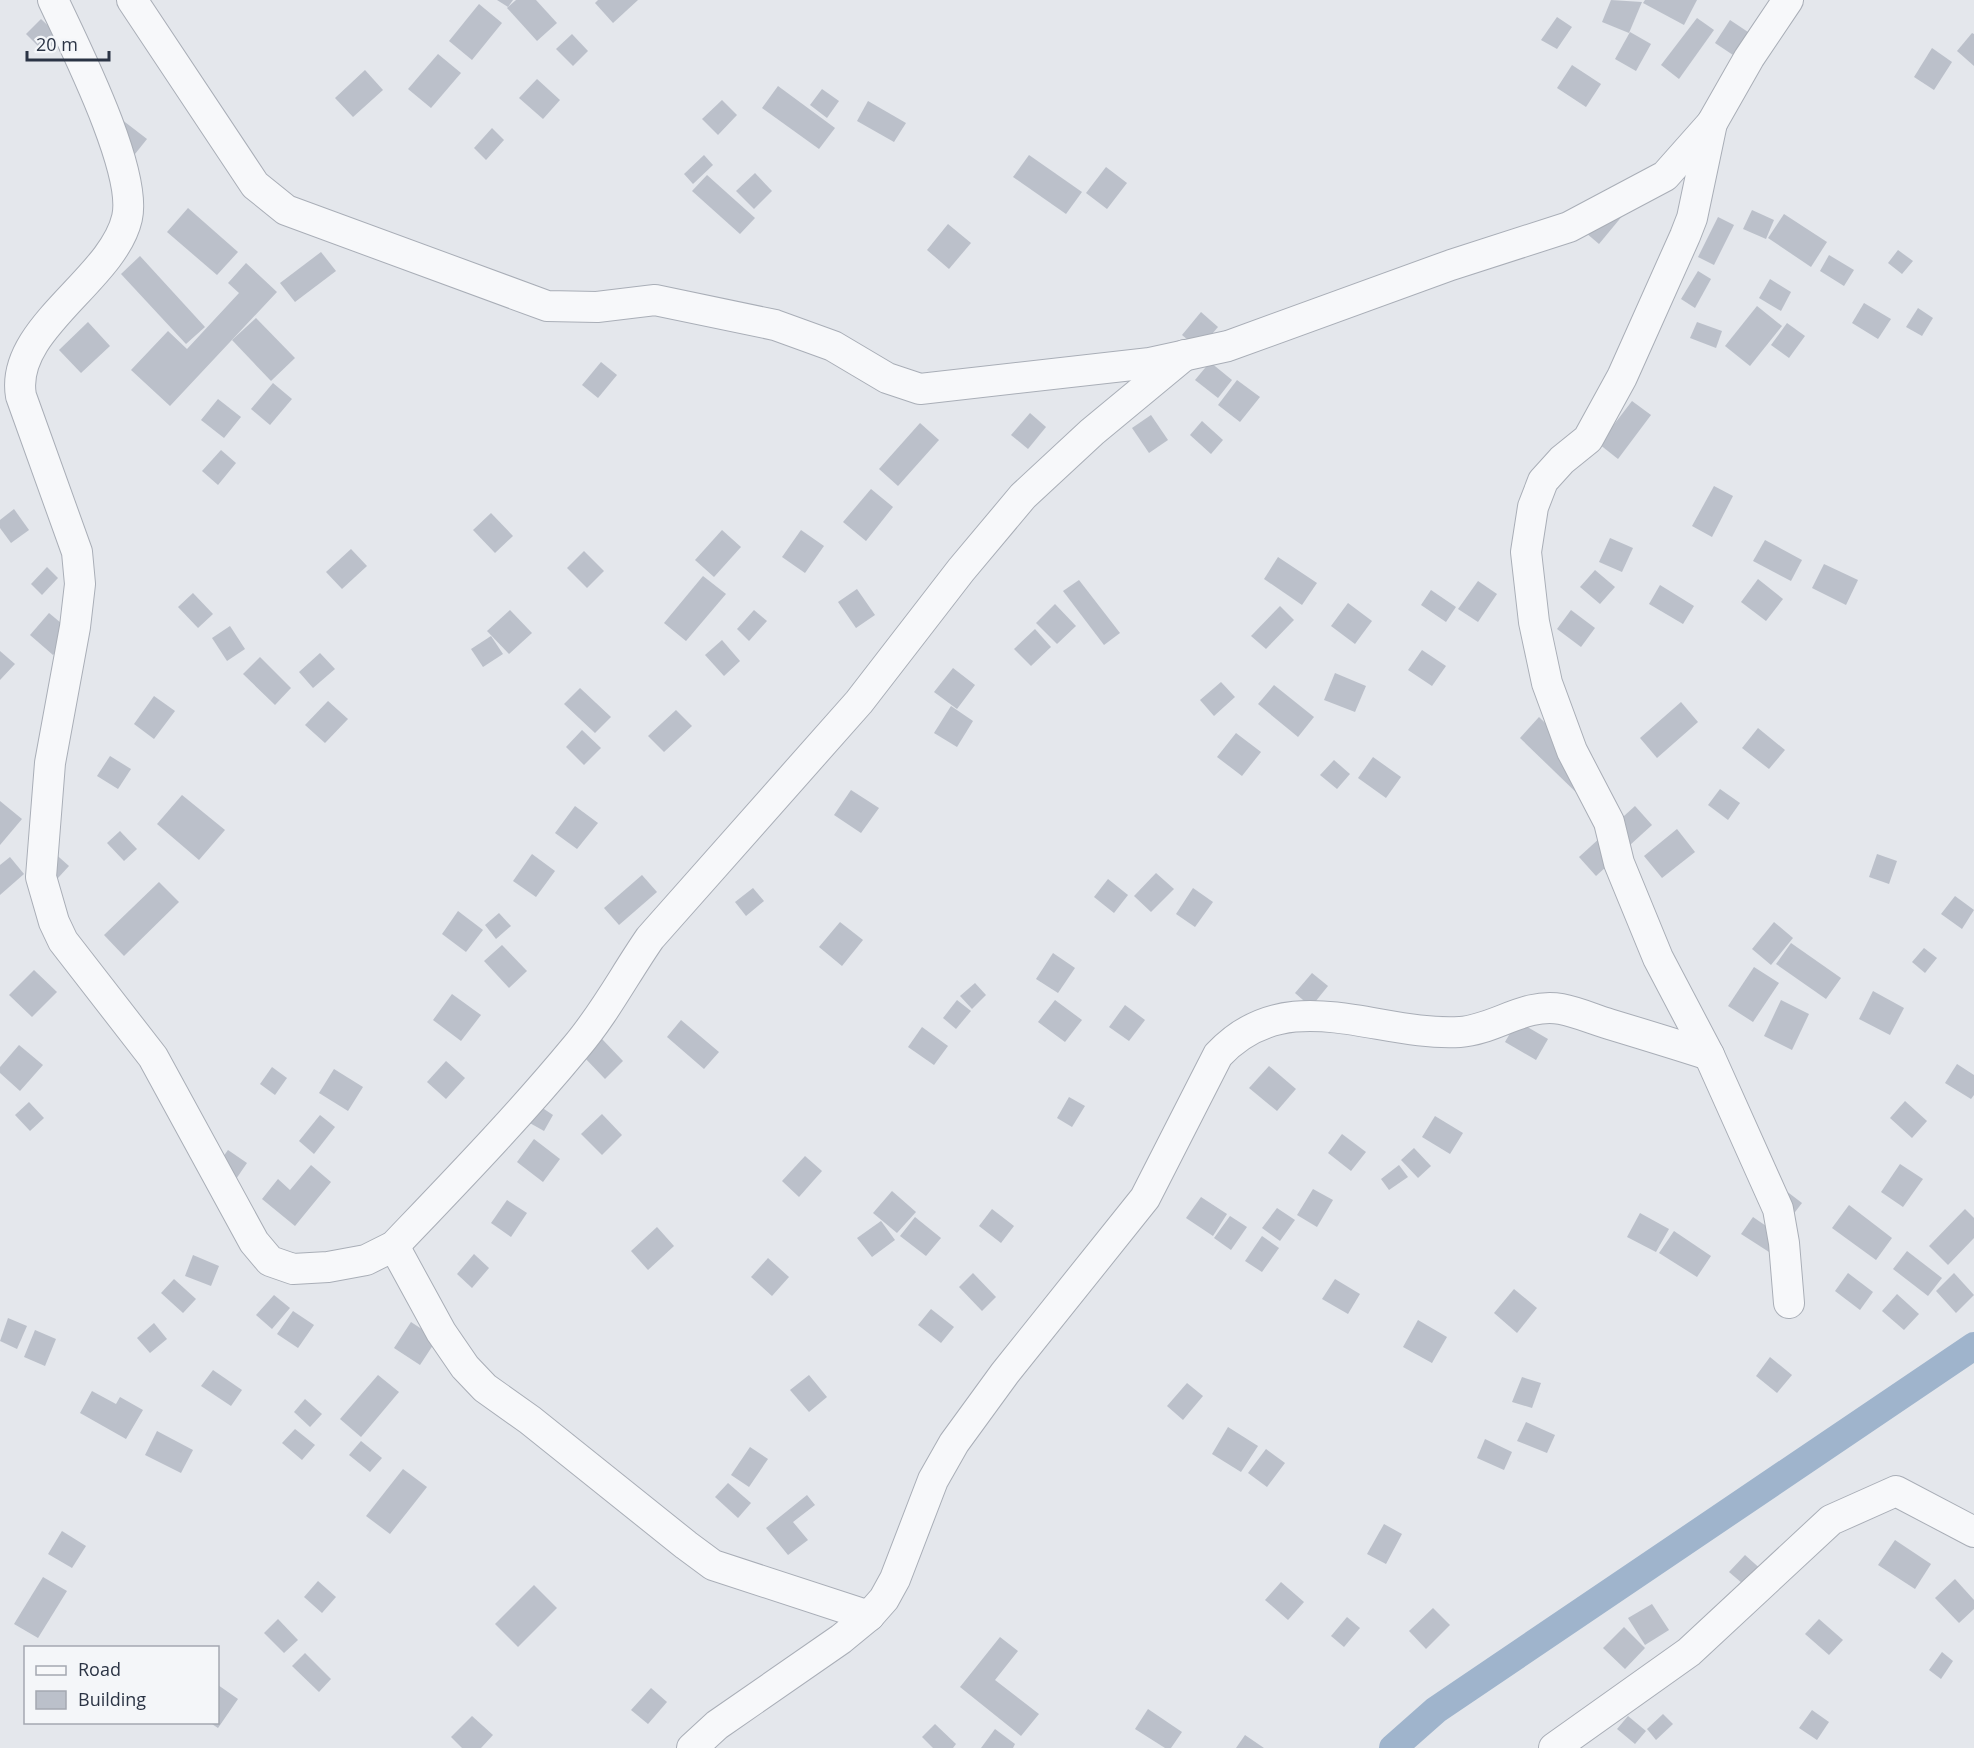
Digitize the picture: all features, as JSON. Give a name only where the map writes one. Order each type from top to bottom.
[{"type":"street","points":[[52,0],[89,77],[120,161],[128,198],[127,218],[116,244],[25,355],[18,380],[21,396],[77,552],[80,584],[75,627],[50,763],[41,877],[54,922],[63,941],[153,1057],[254,1242],[270,1261],[293,1269],[328,1267],[366,1260],[394,1246],[577,1047],[608,1005],[626,972],[650,938],[859,702],[961,570],[1023,496],[1092,432],[1185,355]]},
{"type":"street","points":[[132,0],[255,185],[286,210],[547,306],[597,307],[656,300],[776,325],[833,346],[887,378],[920,389],[1150,363],[1228,346],[1451,265],[1569,227],[1665,176],[1712,123],[1749,58],[1788,0]]},
{"type":"street","points":[[1712,123],[1692,218],[1685,236],[1622,377],[1588,439],[1562,460],[1544,481],[1533,507],[1526,552],[1534,622],[1547,683],[1572,751],[1609,822],[1619,863],[1658,958],[1708,1055],[1778,1209],[1784,1243],[1789,1303]]},
{"type":"street","points":[[692,1748],[717,1725],[842,1639],[869,1616],[884,1599],[895,1579],[933,1480],[954,1443],[1005,1373],[1145,1198],[1218,1055],[1235,1037],[1265,1021],[1324,1016],[1460,1032],[1483,1028],[1515,1014],[1559,1008],[1708,1055]]},
{"type":"street","points":[[394,1246],[441,1332],[465,1367],[486,1388],[530,1420],[686,1545],[714,1565],[869,1616]]},
{"type":"street","points":[[1554,1748],[1689,1652],[1832,1520],[1896,1491],[1974,1532]]},
{"type":"building","points":[[497,0],[513,0],[508,7]]},
{"type":"building","points":[[516,0],[536,0],[557,23],[537,41],[507,8]]},
{"type":"building","points":[[598,0],[638,0],[613,23],[595,3]]},
{"type":"building","points":[[1611,0],[1642,2],[1629,33],[1602,22]]},
{"type":"building","points":[[1645,0],[1697,0],[1684,25],[1643,3]]},
{"type":"building","points":[[479,4],[502,23],[472,60],[449,41]]},
{"type":"building","points":[[1557,17],[1572,27],[1557,49],[1541,40]]},
{"type":"building","points":[[1697,18],[1714,30],[1679,79],[1661,65]]},
{"type":"building","points":[[41,19],[60,37],[45,53],[26,34]]},
{"type":"building","points":[[1730,20],[1751,34],[1736,57],[1715,43]]},
{"type":"building","points":[[1630,32],[1651,44],[1636,71],[1615,59]]},
{"type":"building","points":[[1972,33],[1974,34],[1974,66],[1957,51]]},
{"type":"building","points":[[572,34],[588,51],[573,66],[556,49]]},
{"type":"building","points":[[1932,48],[1952,62],[1934,90],[1914,77]]},
{"type":"building","points":[[438,54],[461,73],[431,108],[408,89]]},
{"type":"building","points":[[1572,65],[1601,84],[1586,107],[1557,88]]},
{"type":"building","points":[[365,70],[383,90],[353,117],[335,98]]},
{"type":"building","points":[[537,79],[560,100],[543,119],[519,98]]},
{"type":"building","points":[[778,86],[835,128],[819,149],[762,108]]},
{"type":"building","points":[[822,89],[839,101],[827,118],[810,105]]},
{"type":"building","points":[[722,100],[737,115],[718,135],[702,119]]},
{"type":"building","points":[[868,101],[906,123],[894,142],[857,121]]},
{"type":"building","points":[[121,119],[147,139],[135,154],[109,135]]},
{"type":"building","points":[[492,128],[504,140],[486,160],[474,148]]},
{"type":"building","points":[[704,155],[713,165],[693,184],[684,174]]},
{"type":"building","points":[[1029,155],[1082,192],[1066,214],[1013,177]]},
{"type":"building","points":[[1106,167],[1127,183],[1107,209],[1086,193]]},
{"type":"building","points":[[755,173],[772,191],[754,209],[736,191]]},
{"type":"building","points":[[707,175],[755,218],[740,234],[692,191]]},
{"type":"building","points":[[188,208],[238,252],[217,275],[167,232]]},
{"type":"building","points":[[1752,210],[1774,220],[1766,239],[1743,229]]},
{"type":"building","points":[[1784,214],[1827,242],[1811,267],[1768,238]]},
{"type":"building","points":[[1623,215],[1599,244],[1579,227]]},
{"type":"building","points":[[1718,217],[1734,225],[1714,265],[1698,257]]},
{"type":"building","points":[[948,224],[971,243],[949,269],[927,250]]},
{"type":"building","points":[[1898,250],[1913,261],[1902,274],[1888,263]]},
{"type":"building","points":[[321,252],[336,271],[295,302],[280,283]]},
{"type":"building","points":[[1829,255],[1854,270],[1844,286],[1820,271]]},
{"type":"building","points":[[140,256],[205,327],[186,344],[121,274]]},
{"type":"building","points":[[246,263],[277,292],[170,406],[131,370],[168,331],[187,349],[239,293],[228,283]]},
{"type":"building","points":[[1698,271],[1711,279],[1695,308],[1681,299]]},
{"type":"building","points":[[1770,279],[1791,292],[1781,311],[1759,298]]},
{"type":"building","points":[[1864,303],[1891,319],[1878,339],[1852,323]]},
{"type":"building","points":[[1757,306],[1782,326],[1750,366],[1725,346]]},
{"type":"building","points":[[1918,308],[1933,318],[1922,336],[1906,327]]},
{"type":"building","points":[[1201,312],[1218,327],[1199,349],[1182,335]]},
{"type":"building","points":[[256,318],[295,358],[271,381],[232,340]]},
{"type":"building","points":[[88,322],[110,346],[81,373],[59,350]]},
{"type":"building","points":[[1697,322],[1722,331],[1716,348],[1690,338]]},
{"type":"building","points":[[1787,323],[1805,336],[1789,358],[1771,345]]},
{"type":"building","points":[[601,362],[617,375],[598,398],[582,385]]},
{"type":"building","points":[[1210,362],[1232,380],[1218,398],[1195,380]]},
{"type":"building","points":[[1237,380],[1260,397],[1240,422],[1218,405]]},
{"type":"building","points":[[273,383],[292,399],[270,425],[251,409]]},
{"type":"building","points":[[218,399],[241,417],[224,438],[201,420]]},
{"type":"building","points":[[1632,401],[1651,415],[1618,459],[1599,444]]},
{"type":"building","points":[[1030,413],[1046,427],[1028,449],[1011,435]]},
{"type":"building","points":[[1151,415],[1168,440],[1149,453],[1132,428]]},
{"type":"building","points":[[1202,421],[1223,440],[1211,454],[1190,435]]},
{"type":"building","points":[[920,423],[939,440],[898,486],[879,469]]},
{"type":"building","points":[[221,450],[236,463],[218,485],[202,471]]},
{"type":"building","points":[[1714,486],[1733,496],[1712,537],[1692,526]]},
{"type":"building","points":[[871,489],[893,507],[866,541],[843,522]]},
{"type":"building","points":[[14,509],[29,530],[11,543],[0,528],[0,520]]},
{"type":"building","points":[[491,513],[513,536],[495,553],[473,530]]},
{"type":"building","points":[[722,530],[741,547],[714,577],[695,560]]},
{"type":"building","points":[[801,530],[824,546],[805,573],[782,557]]},
{"type":"building","points":[[1610,538],[1633,548],[1622,572],[1599,562]]},
{"type":"building","points":[[1765,540],[1802,560],[1791,581],[1753,561]]},
{"type":"building","points":[[351,549],[367,566],[342,589],[326,572]]},
{"type":"building","points":[[584,551],[604,571],[587,588],[567,568]]},
{"type":"building","points":[[1278,557],[1317,583],[1302,605],[1264,579]]},
{"type":"building","points":[[1824,564],[1858,580],[1846,605],[1812,588]]},
{"type":"building","points":[[47,567],[58,578],[42,595],[31,584]]},
{"type":"building","points":[[1595,570],[1615,587],[1600,604],[1580,587]]},
{"type":"building","points":[[703,576],[726,594],[686,641],[664,623]]},
{"type":"building","points":[[1758,579],[1783,599],[1766,621],[1741,602]]},
{"type":"building","points":[[1079,580],[1120,633],[1104,645],[1063,591]]},
{"type":"building","points":[[1478,581],[1497,594],[1478,622],[1458,609]]},
{"type":"building","points":[[1660,585],[1694,606],[1683,624],[1649,604]]},
{"type":"building","points":[[857,589],[875,615],[856,628],[838,602]]},
{"type":"building","points":[[1431,590],[1456,607],[1446,622],[1421,605]]},
{"type":"building","points":[[193,593],[213,614],[198,628],[178,607]]},
{"type":"building","points":[[1348,603],[1372,621],[1355,644],[1331,626]]},
{"type":"building","points":[[1055,604],[1076,626],[1057,644],[1036,623]]},
{"type":"building","points":[[1280,606],[1294,620],[1266,649],[1251,636]]},
{"type":"building","points":[[510,610],[532,633],[509,654],[487,631]]},
{"type":"building","points":[[754,610],[767,621],[749,641],[737,629]]},
{"type":"building","points":[[1571,610],[1595,628],[1581,647],[1557,629]]},
{"type":"building","points":[[49,613],[73,633],[53,655],[30,635]]},
{"type":"building","points":[[230,626],[245,649],[227,661],[212,638]]},
{"type":"building","points":[[1035,629],[1051,647],[1031,666],[1014,649]]},
{"type":"building","points":[[491,636],[503,654],[483,667],[471,649]]},
{"type":"building","points":[[722,640],[740,661],[724,676],[705,655]]},
{"type":"building","points":[[1422,650],[1446,666],[1432,686],[1408,670]]},
{"type":"building","points":[[0,651],[15,664],[0,680]]},
{"type":"building","points":[[320,653],[335,669],[313,688],[299,672]]},
{"type":"building","points":[[260,657],[291,688],[275,705],[243,674]]},
{"type":"building","points":[[953,668],[975,685],[957,709],[934,692]]},
{"type":"building","points":[[1335,673],[1366,686],[1355,712],[1324,700]]},
{"type":"building","points":[[1221,682],[1235,697],[1214,716],[1200,700]]},
{"type":"building","points":[[1274,685],[1314,717],[1298,737],[1258,704]]},
{"type":"building","points":[[580,688],[611,717],[595,733],[564,704]]},
{"type":"building","points":[[154,696],[175,711],[154,739],[134,724]]},
{"type":"building","points":[[328,701],[348,719],[325,743],[305,725]]},
{"type":"building","points":[[1681,702],[1698,722],[1657,758],[1640,738]]},
{"type":"building","points":[[951,706],[973,721],[957,747],[934,733]]},
{"type":"building","points":[[676,710],[692,726],[664,752],[648,736]]},
{"type":"building","points":[[1539,717],[1605,781],[1585,801],[1520,738]]},
{"type":"building","points":[[1758,728],[1785,750],[1769,769],[1742,748]]},
{"type":"building","points":[[582,730],[601,748],[584,765],[566,747]]},
{"type":"building","points":[[1236,733],[1261,752],[1242,776],[1217,757]]},
{"type":"building","points":[[110,756],[131,769],[118,789],[97,776]]},
{"type":"building","points":[[1373,757],[1401,777],[1386,798],[1358,778]]},
{"type":"building","points":[[1334,760],[1350,774],[1337,789],[1320,775]]},
{"type":"building","points":[[1720,789],[1740,803],[1728,820],[1708,805]]},
{"type":"building","points":[[851,790],[879,808],[861,833],[834,815]]},
{"type":"building","points":[[182,795],[225,830],[199,860],[157,824]]},
{"type":"building","points":[[0,801],[22,819],[0,845]]},
{"type":"building","points":[[575,806],[598,823],[577,849],[555,833]]},
{"type":"building","points":[[1635,806],[1652,825],[1596,876],[1579,857]]},
{"type":"building","points":[[1677,829],[1695,852],[1662,878],[1644,856]]},
{"type":"building","points":[[120,831],[137,849],[124,861],[107,843]]},
{"type":"building","points":[[51,850],[69,866],[47,890]]},
{"type":"building","points":[[532,854],[555,871],[536,897],[513,881]]},
{"type":"building","points":[[1877,854],[1897,861],[1889,884],[1869,877]]},
{"type":"building","points":[[10,857],[24,874],[0,895],[0,865]]},
{"type":"building","points":[[1156,873],[1174,889],[1151,912],[1134,896]]},
{"type":"building","points":[[642,875],[657,892],[619,925],[604,908]]},
{"type":"building","points":[[1108,879],[1128,895],[1114,913],[1094,897]]},
{"type":"building","points":[[159,882],[179,902],[124,956],[104,935]]},
{"type":"building","points":[[753,888],[764,901],[746,916],[735,902]]},
{"type":"building","points":[[1193,888],[1213,902],[1195,927],[1176,914]]},
{"type":"building","points":[[1955,896],[1974,910],[1962,929],[1941,914]]},
{"type":"building","points":[[458,911],[483,930],[466,952],[442,934]]},
{"type":"building","points":[[499,913],[511,926],[496,939],[485,925]]},
{"type":"building","points":[[840,922],[863,940],[842,966],[819,947]]},
{"type":"building","points":[[1774,922],[1793,938],[1771,965],[1752,949]]},
{"type":"building","points":[[1791,943],[1841,978],[1826,999],[1776,964]]},
{"type":"building","points":[[502,945],[527,971],[509,988],[484,961]]},
{"type":"building","points":[[1924,948],[1937,958],[1925,973],[1912,962]]},
{"type":"building","points":[[1053,953],[1075,968],[1058,993],[1036,979]]},
{"type":"building","points":[[1754,967],[1779,983],[1753,1022],[1728,1006]]},
{"type":"building","points":[[34,970],[57,992],[32,1017],[9,995]]},
{"type":"building","points":[[1312,973],[1328,986],[1311,1007],[1295,993]]},
{"type":"building","points":[[975,983],[986,995],[972,1009],[960,996]]},
{"type":"building","points":[[1873,991],[1904,1008],[1890,1035],[1859,1019]]},
{"type":"building","points":[[452,994],[481,1015],[461,1041],[433,1020]]},
{"type":"building","points":[[957,1000],[971,1011],[956,1029],[943,1018]]},
{"type":"building","points":[[1055,1000],[1082,1020],[1065,1042],[1038,1022]]},
{"type":"building","points":[[1781,1000],[1809,1014],[1792,1050],[1764,1036]]},
{"type":"building","points":[[1125,1005],[1145,1020],[1129,1041],[1109,1027]]},
{"type":"building","points":[[681,1020],[719,1052],[704,1069],[667,1037]]},
{"type":"building","points":[[1517,1021],[1548,1039],[1536,1060],[1505,1042]]},
{"type":"building","points":[[922,1027],[948,1046],[934,1065],[908,1047]]},
{"type":"building","points":[[602,1039],[623,1061],[605,1079],[584,1057]]},
{"type":"building","points":[[19,1045],[43,1065],[20,1091],[0,1073],[0,1067]]},
{"type":"building","points":[[446,1061],[465,1078],[446,1099],[427,1082]]},
{"type":"building","points":[[1957,1064],[1974,1075],[1974,1095],[1971,1099],[1945,1083]]},
{"type":"building","points":[[1269,1066],[1296,1089],[1277,1111],[1249,1088]]},
{"type":"building","points":[[272,1067],[287,1078],[275,1095],[260,1084]]},
{"type":"building","points":[[334,1069],[363,1087],[348,1111],[319,1093]]},
{"type":"building","points":[[1069,1097],[1085,1106],[1072,1127],[1057,1118]]},
{"type":"building","points":[[1905,1101],[1927,1121],[1912,1138],[1890,1118]]},
{"type":"building","points":[[29,1102],[44,1118],[30,1131],[15,1115]]},
{"type":"building","points":[[538,1105],[553,1115],[544,1131],[528,1122]]},
{"type":"building","points":[[602,1114],[622,1135],[602,1155],[581,1134]]},
{"type":"building","points":[[320,1115],[335,1127],[314,1154],[299,1141]]},
{"type":"building","points":[[1435,1116],[1463,1133],[1450,1154],[1422,1137]]},
{"type":"building","points":[[1342,1134],[1366,1152],[1351,1171],[1328,1153]]},
{"type":"building","points":[[534,1139],[560,1159],[543,1182],[517,1162]]},
{"type":"building","points":[[1414,1148],[1431,1166],[1418,1178],[1401,1160]]},
{"type":"building","points":[[228,1150],[247,1163],[234,1182],[215,1168]]},
{"type":"building","points":[[805,1156],[822,1171],[799,1197],[782,1181]]},
{"type":"building","points":[[1900,1164],[1923,1179],[1903,1207],[1881,1192]]},
{"type":"building","points":[[311,1165],[331,1182],[295,1226],[262,1199],[278,1179],[290,1190]]},
{"type":"building","points":[[1399,1165],[1408,1177],[1389,1190],[1381,1179]]},
{"type":"building","points":[[1777,1184],[1802,1203],[1792,1216]]},
{"type":"building","points":[[1313,1189],[1333,1200],[1317,1227],[1297,1215]]},
{"type":"building","points":[[892,1191],[916,1212],[897,1233],[873,1213]]},
{"type":"building","points":[[1201,1197],[1227,1214],[1213,1236],[1186,1218]]},
{"type":"building","points":[[507,1200],[527,1213],[511,1237],[491,1223]]},
{"type":"building","points":[[1849,1205],[1892,1238],[1876,1260],[1832,1228]]},
{"type":"building","points":[[1277,1208],[1295,1220],[1280,1241],[1262,1228]]},
{"type":"building","points":[[992,1209],[1014,1226],[1001,1243],[979,1226]]},
{"type":"building","points":[[1965,1209],[1974,1218],[1974,1238],[1948,1265],[1929,1246]]},
{"type":"building","points":[[1640,1213],[1669,1229],[1656,1252],[1627,1237]]},
{"type":"building","points":[[1230,1216],[1247,1227],[1231,1250],[1214,1238]]},
{"type":"building","points":[[915,1217],[941,1238],[926,1256],[900,1236]]},
{"type":"building","points":[[1753,1217],[1794,1245],[1783,1261],[1741,1234]]},
{"type":"building","points":[[881,1221],[895,1240],[872,1257],[857,1238]]},
{"type":"building","points":[[657,1227],[674,1246],[648,1270],[631,1251]]},
{"type":"building","points":[[1674,1231],[1711,1256],[1697,1277],[1659,1253]]},
{"type":"building","points":[[1262,1236],[1279,1248],[1262,1272],[1245,1261]]},
{"type":"building","points":[[1907,1251],[1942,1278],[1928,1296],[1893,1269]]},
{"type":"building","points":[[474,1254],[489,1268],[472,1288],[457,1274]]},
{"type":"building","points":[[193,1255],[219,1266],[211,1286],[185,1276]]},
{"type":"building","points":[[768,1258],[789,1277],[772,1296],[751,1277]]},
{"type":"building","points":[[973,1273],[996,1297],[982,1311],[959,1287]]},
{"type":"building","points":[[1848,1273],[1873,1292],[1860,1310],[1835,1291]]},
{"type":"building","points":[[1954,1273],[1974,1295],[1956,1313],[1936,1291]]},
{"type":"building","points":[[174,1279],[196,1299],[183,1313],[161,1293]]},
{"type":"building","points":[[1335,1279],[1360,1294],[1348,1314],[1322,1299]]},
{"type":"building","points":[[1514,1289],[1537,1308],[1517,1333],[1494,1313]]},
{"type":"building","points":[[1897,1294],[1919,1314],[1904,1330],[1882,1311]]},
{"type":"building","points":[[274,1295],[290,1308],[272,1329],[256,1315]]},
{"type":"building","points":[[931,1309],[954,1327],[941,1343],[918,1325]]},
{"type":"building","points":[[293,1311],[314,1325],[298,1348],[277,1334]]},
{"type":"building","points":[[8,1318],[27,1326],[17,1349],[0,1341]]},
{"type":"building","points":[[1418,1320],[1447,1337],[1432,1363],[1403,1347]]},
{"type":"building","points":[[411,1322],[437,1339],[420,1365],[394,1348]]},
{"type":"building","points":[[154,1323],[167,1339],[150,1353],[137,1338]]},
{"type":"building","points":[[35,1330],[56,1339],[45,1366],[24,1357]]},
{"type":"building","points":[[1770,1357],[1792,1375],[1777,1393],[1756,1376]]},
{"type":"building","points":[[213,1370],[242,1390],[231,1406],[201,1386]]},
{"type":"building","points":[[378,1375],[399,1392],[361,1437],[340,1419]]},
{"type":"building","points":[[809,1375],[827,1397],[809,1412],[790,1390]]},
{"type":"building","points":[[1522,1377],[1541,1383],[1532,1408],[1512,1402]]},
{"type":"building","points":[[1187,1383],[1203,1396],[1183,1420],[1167,1406]]},
{"type":"building","points":[[92,1391],[116,1404],[120,1397],[143,1410],[126,1439],[80,1413]]},
{"type":"building","points":[[305,1399],[322,1414],[310,1427],[294,1412]]},
{"type":"building","points":[[1526,1422],[1555,1435],[1547,1453],[1517,1441]]},
{"type":"building","points":[[1228,1427],[1258,1446],[1241,1472],[1212,1454]]},
{"type":"building","points":[[295,1429],[315,1445],[302,1460],[282,1443]]},
{"type":"building","points":[[157,1431],[193,1450],[181,1473],[145,1455]]},
{"type":"building","points":[[1485,1439],[1512,1452],[1504,1470],[1477,1458]]},
{"type":"building","points":[[361,1441],[382,1458],[370,1472],[349,1455]]},
{"type":"building","points":[[750,1447],[768,1459],[749,1487],[731,1475]]},
{"type":"building","points":[[1266,1449],[1285,1463],[1267,1487],[1248,1473]]},
{"type":"building","points":[[403,1469],[427,1487],[390,1534],[366,1516]]},
{"type":"building","points":[[728,1483],[751,1503],[738,1518],[715,1497]]},
{"type":"building","points":[[807,1495],[815,1505],[793,1522],[808,1540],[788,1555],[766,1528]]},
{"type":"building","points":[[1384,1524],[1402,1534],[1386,1564],[1367,1554]]},
{"type":"building","points":[[62,1531],[86,1546],[72,1568],[48,1554]]},
{"type":"building","points":[[1895,1540],[1931,1564],[1915,1589],[1878,1565]]},
{"type":"building","points":[[1745,1555],[1764,1572],[1749,1589],[1729,1572]]},
{"type":"building","points":[[43,1577],[67,1591],[38,1638],[14,1624]]},
{"type":"building","points":[[1955,1579],[1974,1600],[1974,1609],[1959,1623],[1935,1598]]},
{"type":"building","points":[[318,1581],[336,1597],[322,1613],[304,1597]]},
{"type":"building","points":[[1281,1582],[1304,1602],[1288,1620],[1265,1600]]},
{"type":"building","points":[[534,1585],[557,1608],[518,1647],[495,1624]]},
{"type":"building","points":[[1652,1604],[1669,1630],[1645,1645],[1628,1618]]},
{"type":"building","points":[[1433,1608],[1450,1625],[1426,1649],[1409,1631]]},
{"type":"building","points":[[1347,1617],[1360,1628],[1344,1647],[1331,1636]]},
{"type":"building","points":[[278,1619],[298,1640],[284,1653],[264,1633]]},
{"type":"building","points":[[1819,1619],[1843,1640],[1829,1655],[1805,1634]]},
{"type":"building","points":[[1624,1627],[1645,1648],[1625,1669],[1603,1648]]},
{"type":"building","points":[[1000,1637],[1018,1651],[995,1680],[1039,1714],[1021,1736],[960,1687]]},
{"type":"building","points":[[1942,1652],[1953,1661],[1941,1679],[1929,1670]]},
{"type":"building","points":[[305,1653],[331,1679],[319,1692],[292,1666]]},
{"type":"building","points":[[219,1686],[238,1699],[218,1728],[212,1724],[219,1724]]},
{"type":"building","points":[[651,1688],[667,1702],[648,1724],[631,1710]]},
{"type":"building","points":[[1148,1709],[1182,1732],[1171,1748],[1165,1748],[1135,1729]]},
{"type":"building","points":[[1812,1710],[1829,1722],[1817,1740],[1799,1728]]},
{"type":"building","points":[[1663,1714],[1673,1724],[1656,1740],[1647,1729]]},
{"type":"building","points":[[472,1716],[493,1735],[481,1748],[462,1748],[451,1737]]},
{"type":"building","points":[[1628,1716],[1646,1731],[1635,1744],[1617,1729]]},
{"type":"building","points":[[935,1724],[956,1744],[953,1748],[933,1748],[922,1737]]},
{"type":"building","points":[[995,1729],[1015,1744],[1013,1748],[981,1748]]},
{"type":"building","points":[[1245,1735],[1264,1748],[1236,1748]]},
{"type":"waterway","points":[[1393,1748],[1436,1710],[1974,1346]]}]
